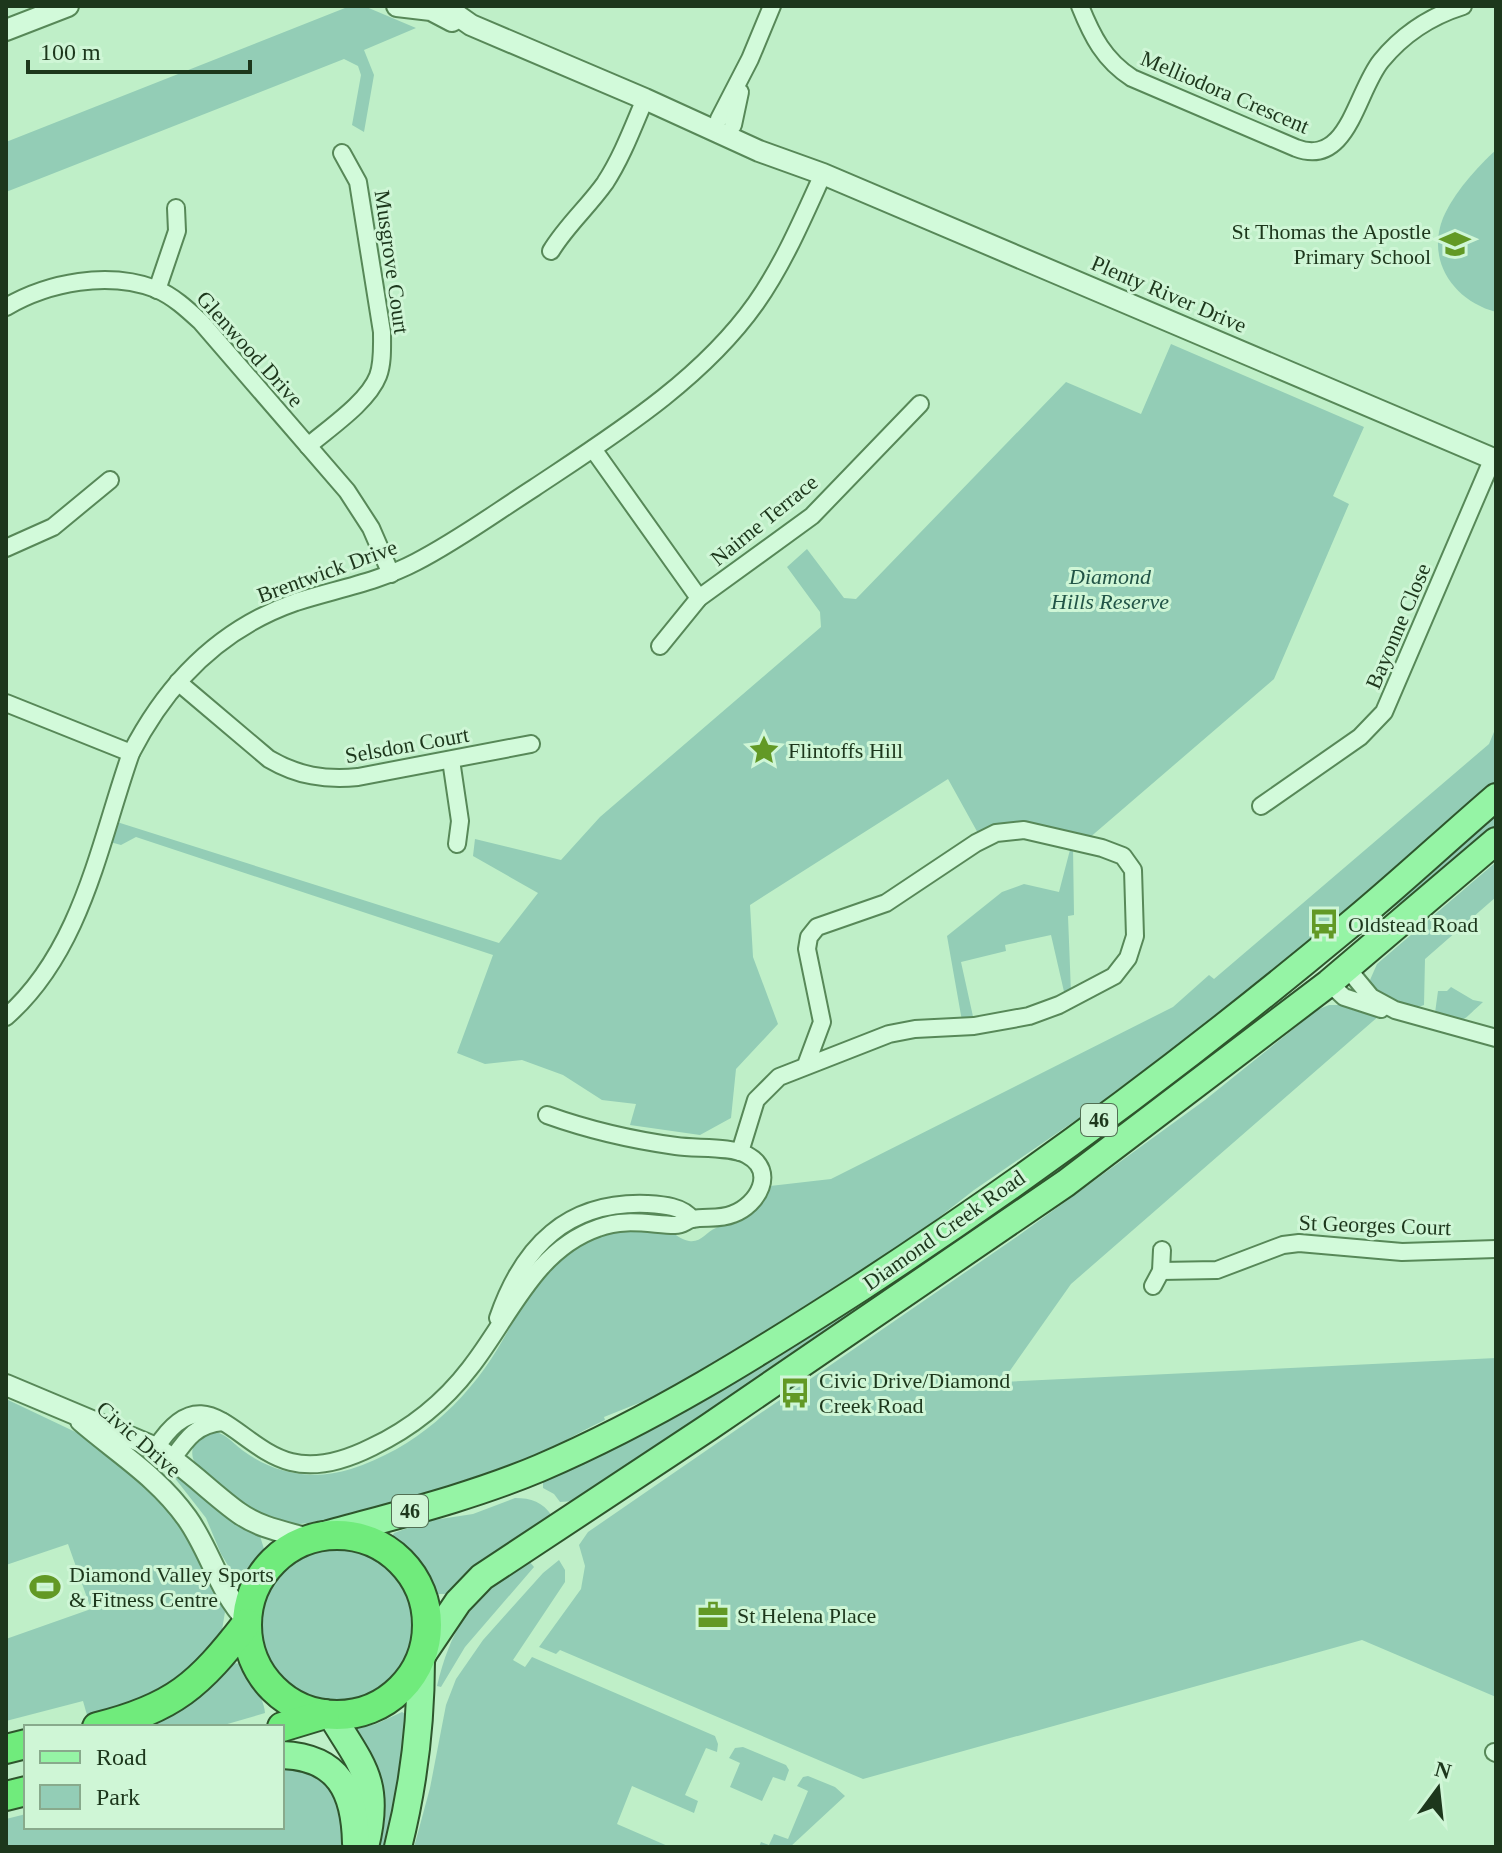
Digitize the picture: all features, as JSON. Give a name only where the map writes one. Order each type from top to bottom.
[{"type":"highway","name":"46","points":[[104,1725],[141,1715],[184,1693],[216,1662],[247,1621],[253,1591],[268,1566],[283,1553],[314,1538],[348,1535],[363,1538],[391,1552],[412,1573],[425,1600],[428,1630],[423,1655],[404,1686],[379,1705],[360,1713],[328,1715],[284,1726]]},
{"type":"highway","points":[[247,1621],[251,1651],[270,1685],[291,1702],[328,1715]]},
{"type":"main road","name":"Diamond Creek Road","points":[[314,1538],[500,1484],[598,1442],[706,1386],[919,1249],[1175,1063],[1319,950],[1496,797]]},
{"type":"main road","name":"Diamond Creek Road","points":[[423,1655],[458,1602],[482,1577],[720,1420],[1022,1214],[1338,976],[1496,841]]},
{"type":"main road","points":[[1319,950],[1317,965],[1338,976]]},
{"type":"main road","points":[[398,1847],[418,1746],[423,1655]]},
{"type":"main road","points":[[328,1715],[361,1761],[369,1781],[372,1816],[365,1847]]},
{"type":"main road","points":[[284,1755],[312,1760],[327,1768],[343,1784],[354,1812],[356,1847]]},
{"type":"street","points":[[6,30],[68,6]]},
{"type":"street","name":"Plenty River Drive","points":[[397,6],[424,8],[645,99],[679,106],[784,150],[823,174],[1494,459]]},
{"type":"street","name":"Plenty River Drive","points":[[444,6],[471,25]]},
{"type":"street","points":[[724,126],[772,6]]},
{"type":"street","name":"Melliodora Crescent","points":[[1080,6],[1097,45],[1118,69],[1132,78],[1282,143],[1311,152],[1328,149],[1340,139],[1370,76],[1402,39],[1429,20],[1463,6]]},
{"type":"street","points":[[551,251],[613,169],[645,99]]},
{"type":"street","name":"Musgrove Court","points":[[308,446],[368,394],[378,376],[382,355],[382,332],[358,182],[342,153]]},
{"type":"street","name":"Brentwick Drive","points":[[6,1017],[39,980],[66,941],[86,892],[131,753],[142,731],[178,682],[220,642],[264,615],[391,574],[465,533],[593,449],[666,394],[729,335],[755,304],[790,245],[823,174]]},
{"type":"street","points":[[157,290],[177,231],[176,208]]},
{"type":"street","name":"Glenwood Drive","points":[[6,307],[62,284],[89,281],[116,281],[157,290],[180,303],[201,322],[347,491],[363,516],[391,574]]},
{"type":"street","name":"Nairne Terrace","points":[[660,646],[699,598],[812,516],[920,404]]},
{"type":"street","name":"Nairne Terrace","points":[[593,449],[699,598]]},
{"type":"street","name":"Bayonne Close","points":[[1261,806],[1360,737],[1384,712],[1494,459]]},
{"type":"street","points":[[6,548],[53,527],[110,480]]},
{"type":"street","name":"Selsdon Court","points":[[178,682],[254,747],[283,767],[331,780],[531,744]]},
{"type":"street","points":[[6,703],[131,753]]},
{"type":"street","points":[[451,760],[460,821],[457,844]]},
{"type":"street","points":[[740,1152],[750,1115],[761,1093],[779,1077],[889,1034],[915,1029],[974,1026],[1029,1016],[1059,1005],[1106,981],[1125,964],[1135,936],[1131,864],[1118,853],[1102,848],[1034,832],[1006,831],[976,843],[886,903],[817,927],[809,937],[807,949],[822,1022],[806,1065]]},
{"type":"street","points":[[1338,976],[1344,997],[1357,1003],[1395,1010],[1496,1038]]},
{"type":"street","points":[[149,1475],[164,1453],[207,1424],[225,1422],[264,1450],[291,1462],[320,1464],[342,1459],[396,1435],[429,1412],[458,1383],[538,1270],[580,1236],[616,1223],[634,1221],[676,1225],[692,1219],[715,1219],[748,1207],[757,1198],[761,1187],[760,1170],[750,1156],[740,1152],[620,1137],[547,1115]]},
{"type":"street","name":"St Georges Court","points":[[1162,1250],[1157,1279],[1217,1270],[1283,1245],[1299,1243],[1402,1252],[1496,1249]]},
{"type":"street","name":"Civic Drive","points":[[6,1385],[75,1416],[107,1425],[164,1453],[247,1518],[271,1529],[314,1538]]},
{"type":"street","name":"Civic Drive","points":[[75,1416],[149,1475],[181,1510],[201,1538],[226,1593],[247,1621]]},
{"type":"green space","points":[[350,6],[364,6],[416,28],[364,50],[374,75],[364,132],[352,125],[361,75],[358,66],[344,59],[6,192],[6,142]]},
{"type":"green space","points":[[1496,150],[1496,312],[1481,307],[1456,289],[1441,264],[1438,249],[1447,209],[1466,181]]},
{"type":"green space","name":"Diamond Hills Reserve","points":[[1171,344],[1364,427],[1333,496],[1349,504],[1274,679],[1088,839],[979,835],[948,779],[750,905],[753,957],[778,1024],[736,1069],[731,1118],[700,1135],[630,1125],[636,1104],[602,1100],[563,1075],[522,1060],[485,1064],[457,1053],[493,955],[136,837],[121,845],[110,842],[117,822],[499,943],[538,893],[473,856],[475,839],[561,860],[600,817],[821,627],[820,612],[787,567],[807,549],[844,598],[856,599],[1066,382],[1141,414]]},
{"type":"green space","points":[[1496,727],[1496,781],[1353,907],[1085,1114],[974,1190],[914,1237],[708,1367],[649,1399],[604,1417],[605,1420],[523,1462],[327,1520],[299,1524],[273,1521],[239,1501],[193,1459],[196,1439],[212,1431],[225,1436],[267,1465],[308,1475],[351,1469],[396,1449],[436,1422],[470,1387],[543,1275],[568,1251],[602,1234],[648,1228],[671,1232],[686,1240],[697,1240],[755,1209],[770,1186],[831,1179],[1173,1007],[1209,975],[1214,979],[1489,744]]},
{"type":"green space","points":[[1496,812],[1496,831],[1437,880],[1394,907],[1352,942],[1347,938]]},
{"type":"green space","points":[[1071,846],[1074,915],[1068,916],[1071,993],[1065,996],[1051,935],[1005,945],[1006,951],[961,962],[974,1021],[962,1021],[947,936],[1002,892],[1024,884],[1059,892]]},
{"type":"green space","points":[[1496,862],[1496,897],[1425,959],[1424,1005],[1400,1006],[1378,993],[1370,980],[1377,964]]},
{"type":"green space","points":[[1307,981],[1311,985],[963,1246],[574,1501],[560,1502],[543,1488],[543,1482],[1257,1020]]},
{"type":"green space","points":[[1451,987],[1473,1000],[1483,1002],[1463,1019],[1435,1013],[1438,991],[1447,991]]},
{"type":"green space","points":[[1329,1005],[1342,1005],[1380,1015],[1071,1284],[1002,1382],[1496,1358],[1496,1697],[1362,1640],[863,1779],[560,1650],[556,1654],[539,1647],[581,1589],[585,1566],[579,1545],[588,1532],[1018,1236],[1205,1100],[1317,1010]]},
{"type":"green space","points":[[6,1399],[86,1437],[151,1490],[192,1542],[225,1612],[222,1630],[198,1663],[150,1699],[87,1715],[83,1701],[6,1721],[6,1639],[91,1609],[68,1544],[6,1565]]},
{"type":"green space","points":[[177,1473],[233,1521],[260,1536],[264,1549],[244,1572],[232,1572],[206,1518],[174,1477]]},
{"type":"green space","points":[[515,1498],[536,1502],[552,1516],[475,1567],[447,1594],[433,1594],[421,1570],[391,1538],[394,1533],[427,1521],[473,1514]]},
{"type":"green space","points":[[339,1547],[368,1553],[393,1570],[410,1595],[416,1624],[410,1653],[393,1678],[368,1695],[339,1701],[310,1695],[285,1678],[268,1653],[262,1624],[268,1595],[285,1570],[310,1553]]},
{"type":"green space","points":[[559,1560],[565,1570],[565,1582],[513,1660],[525,1667],[532,1657],[715,1736],[717,1752],[706,1748],[685,1795],[698,1801],[694,1813],[632,1786],[617,1824],[670,1847],[414,1847],[430,1788],[446,1705],[456,1679],[483,1640],[543,1573]]},
{"type":"green space","points":[[529,1561],[534,1567],[465,1647],[441,1687],[437,1686],[450,1644],[468,1613],[493,1587]]},
{"type":"green space","points":[[233,1663],[243,1664],[262,1700],[265,1713],[224,1725],[148,1725],[193,1701]]},
{"type":"green space","points":[[402,1712],[410,1717],[387,1847],[374,1847],[354,1729],[376,1724]]},
{"type":"green space","points":[[743,1747],[786,1765],[789,1770],[785,1781],[773,1777],[762,1801],[730,1787],[740,1763],[729,1758],[735,1748]]},
{"type":"green space","points":[[284,1761],[298,1763],[335,1785],[348,1847],[6,1847],[6,1819],[24,1814],[24,1829],[284,1829]]},
{"type":"green space","points":[[808,1776],[835,1787],[845,1796],[790,1847],[759,1847],[761,1842],[769,1845],[774,1834],[788,1839],[808,1791],[797,1786],[803,1777]]},
{"type":"place","name":"St Thomas the Apostle Primary School","points":[[1455,244]]},
{"type":"place","name":"Flintoffs Hill","points":[[764,750]]},
{"type":"place","name":"Oldstead Road","points":[[1324,924]]},
{"type":"place","name":"Civic Drive/Diamond Creek Road","points":[[795,1393]]},
{"type":"place","name":"Diamond Valley Sports & Fitness Centre","points":[[45,1587]]},
{"type":"place","name":"St Helena Place","points":[[713,1615]]}]
